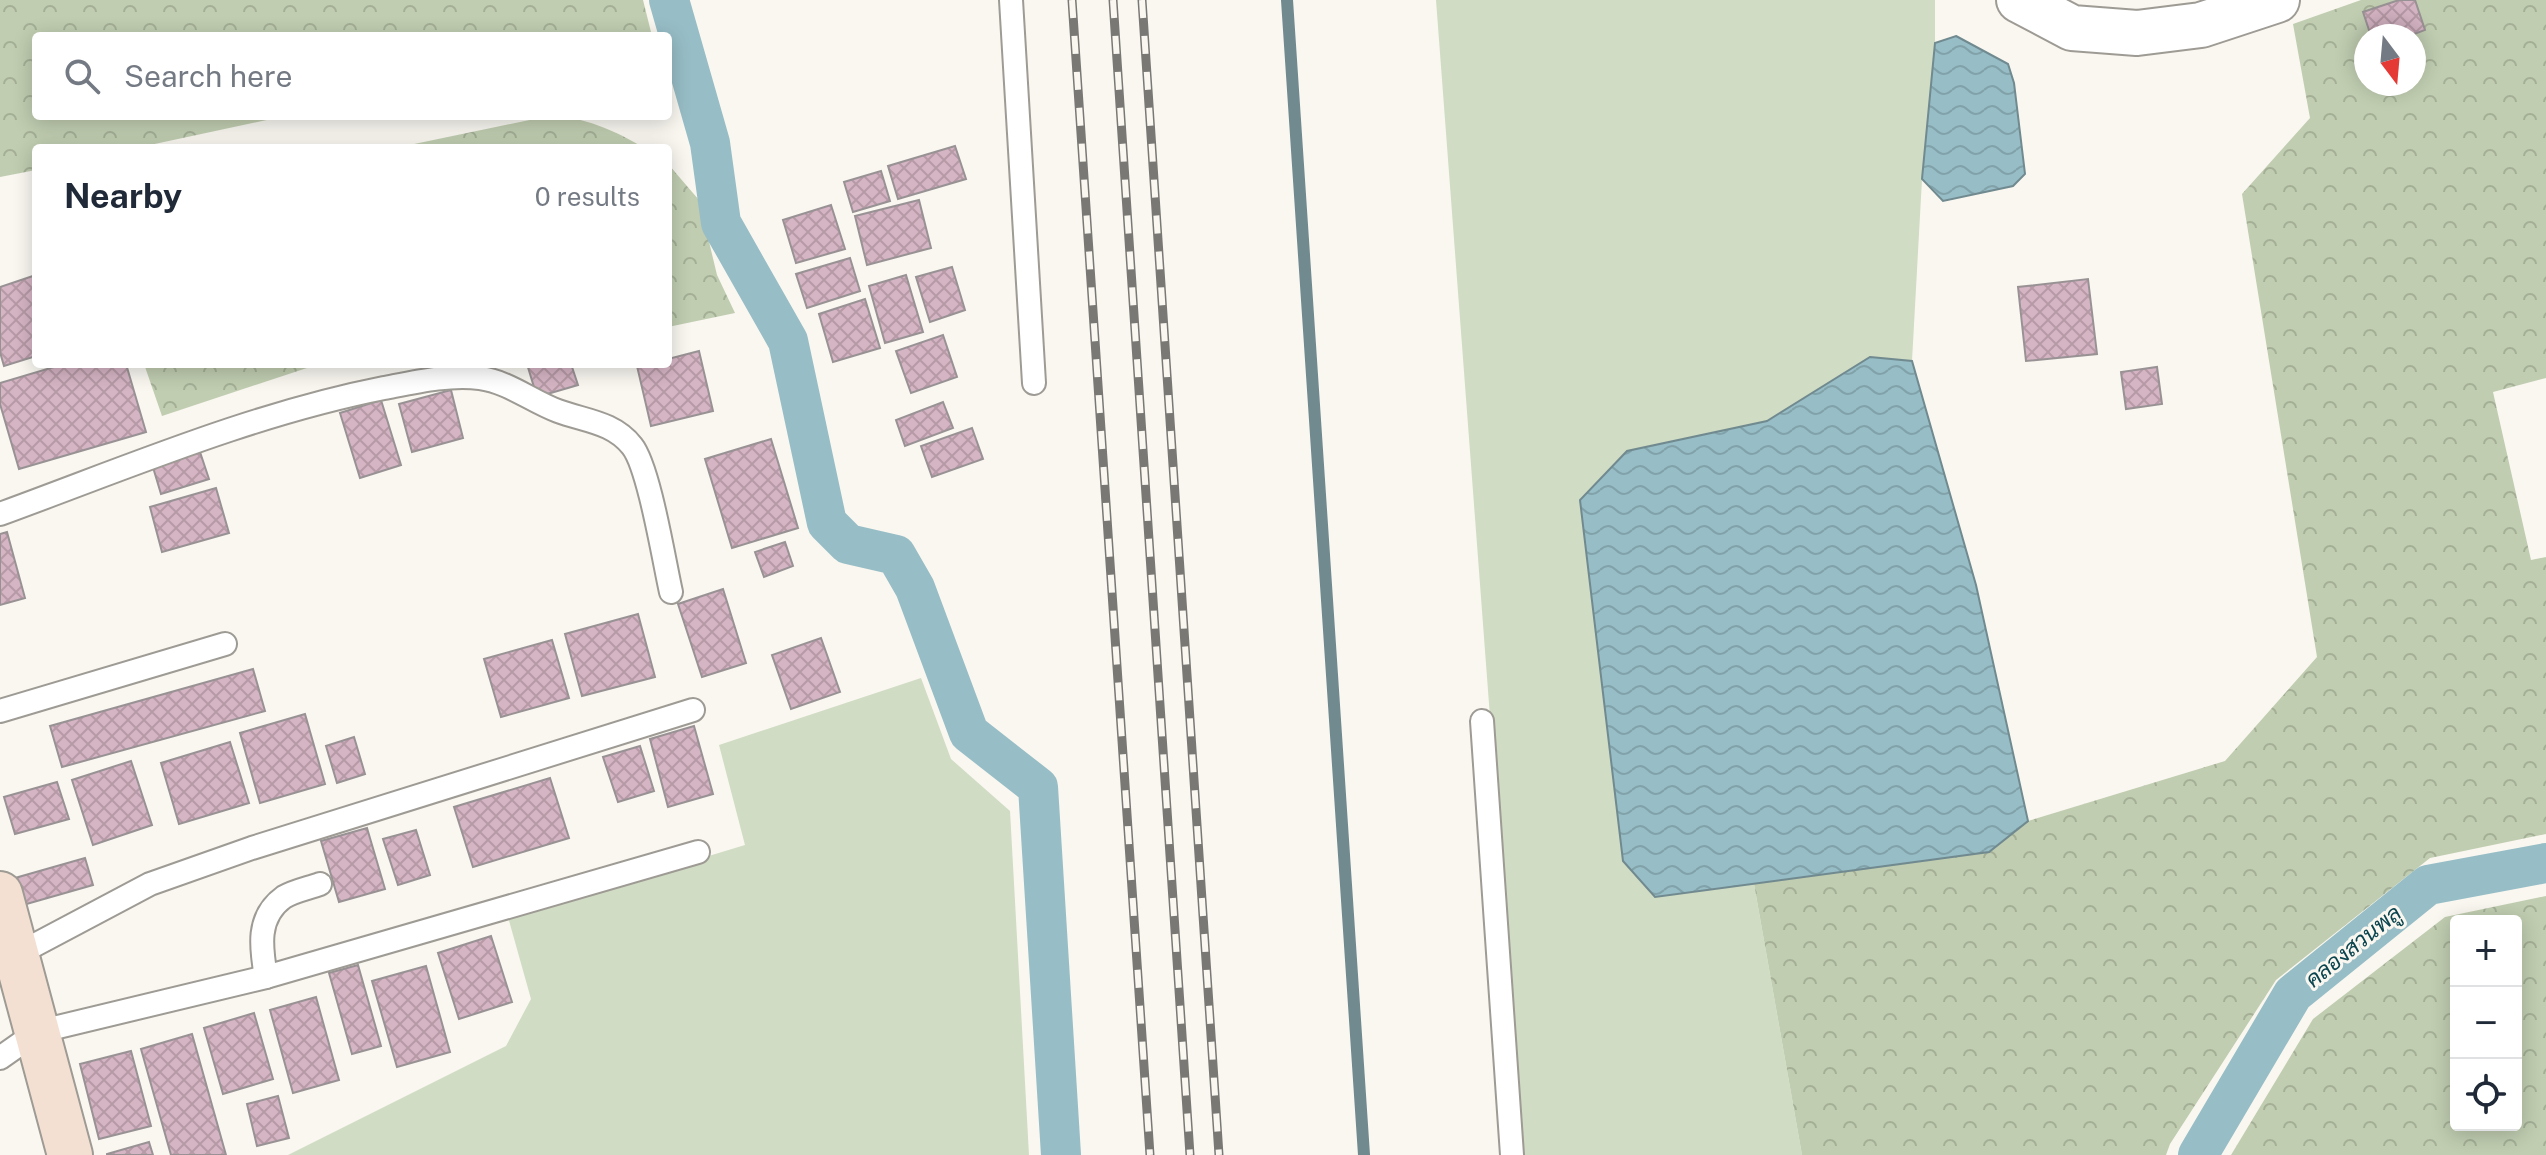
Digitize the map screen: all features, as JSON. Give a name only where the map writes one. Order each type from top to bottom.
[{"type":"street","points":[[2019,0],[2072,28],[2137,33],[2201,25],[2277,0]]},
{"type":"street","points":[[0,894],[70,1155]]},
{"type":"lane","points":[[1011,0],[1034,383]]},
{"type":"lane","points":[[0,514],[244,426],[346,396],[431,379],[480,378],[515,389],[557,411],[590,419],[619,431],[635,449],[645,477],[671,592]]},
{"type":"lane","points":[[0,711],[225,644]]},
{"type":"lane","points":[[16,955],[150,884],[252,848],[693,710]]},
{"type":"lane","points":[[1482,721],[1512,1155]]},
{"type":"lane","points":[[0,1058],[37,1032],[266,977],[698,852]]},
{"type":"lane","points":[[266,977],[260,943],[267,915],[285,897],[320,884]]},
{"type":"green space","points":[[0,0],[643,0],[651,32],[32,32],[32,120],[266,120],[155,144],[32,144],[32,171],[0,177]]},
{"type":"green space","points":[[1436,0],[1935,0],[1935,44],[1922,179],[1912,361],[1870,357],[1767,421],[1627,451],[1655,897],[1754,884],[1802,1155],[1523,1155]]},
{"type":"green space","points":[[2361,0],[2546,0],[2546,378],[2493,392],[2531,560],[2546,557],[2546,834],[2430,858],[2276,980],[2170,1144],[2166,1155],[1802,1155],[1754,884],[1989,852],[2028,821],[2225,761],[2317,657],[2242,194],[2310,118],[2293,24]]},
{"type":"green space","points":[[530,120],[578,120],[599,126],[637,144],[414,144]]},
{"type":"green space","points":[[672,169],[699,200],[717,275],[735,313],[672,326]]},
{"type":"green space","points":[[145,368],[307,368],[162,416]]},
{"type":"green space","points":[[921,678],[951,759],[1010,811],[1029,1155],[288,1155],[506,1046],[531,999],[508,917],[745,845],[719,745]]},
{"type":"green space","points":[[2546,896],[2546,1155],[2231,1155],[2313,1019],[2450,916],[2450,1131],[2522,1131],[2522,915],[2455,915]]},
{"type":"water","points":[[1956,36],[2008,64],[2014,83],[2025,174],[2013,186],[1943,201],[1922,179],[1935,43]]},
{"type":"water","points":[[1870,357],[1912,361],[1976,585],[2028,821],[1989,852],[1655,897],[1623,861],[1580,500],[1627,451],[1767,421]]},
{"type":"building","points":[[2399,0],[2415,0],[2423,24],[2367,24],[2363,12]]},
{"type":"building","points":[[955,146],[966,179],[898,199],[888,166]]},
{"type":"building","points":[[881,171],[890,201],[853,212],[844,182]]},
{"type":"building","points":[[919,200],[931,248],[867,265],[855,216]]},
{"type":"building","points":[[831,205],[845,249],[796,263],[783,220]]},
{"type":"building","points":[[850,258],[860,291],[807,308],[796,274]]},
{"type":"building","points":[[952,267],[965,310],[930,322],[916,277]]},
{"type":"building","points":[[906,275],[923,332],[885,343],[869,286]]},
{"type":"building","points":[[32,276],[32,357],[4,366],[0,352],[0,287]]},
{"type":"building","points":[[2088,279],[2097,354],[2026,361],[2018,287]]},
{"type":"building","points":[[865,299],[880,348],[833,362],[819,314]]},
{"type":"building","points":[[943,335],[957,377],[911,393],[896,351]]},
{"type":"building","points":[[699,351],[713,411],[651,426],[637,368],[672,368],[672,358]]},
{"type":"building","points":[[2157,367],[2162,404],[2126,409],[2121,372]]},
{"type":"building","points":[[51,368],[127,368],[146,432],[19,469],[0,404],[0,383]]},
{"type":"building","points":[[528,368],[572,368],[578,385],[537,397]]},
{"type":"building","points":[[451,390],[463,438],[412,452],[399,404]]},
{"type":"building","points":[[381,400],[401,465],[360,478],[340,413]]},
{"type":"building","points":[[943,402],[953,428],[905,446],[896,420]]},
{"type":"building","points":[[972,428],[983,459],[932,477],[921,446]]},
{"type":"building","points":[[771,439],[798,528],[732,548],[705,459]]},
{"type":"building","points":[[199,449],[209,479],[161,494],[152,464]]},
{"type":"building","points":[[216,488],[229,533],[162,552],[150,507]]},
{"type":"building","points":[[7,532],[25,598],[0,605],[0,534]]},
{"type":"building","points":[[785,542],[793,566],[764,577],[755,552]]},
{"type":"building","points":[[723,589],[746,663],[702,677],[678,604]]},
{"type":"building","points":[[638,614],[655,677],[582,696],[565,634]]},
{"type":"building","points":[[821,638],[840,692],[791,709],[772,655]]},
{"type":"building","points":[[552,640],[569,698],[501,717],[484,659]]},
{"type":"building","points":[[253,669],[265,711],[62,767],[50,726]]},
{"type":"building","points":[[305,714],[325,784],[260,803],[240,733]]},
{"type":"building","points":[[694,726],[713,794],[668,807],[650,739]]},
{"type":"building","points":[[354,737],[365,774],[337,783],[326,746]]},
{"type":"building","points":[[230,742],[249,803],[179,824],[161,763]]},
{"type":"building","points":[[640,746],[654,791],[618,802],[603,757]]},
{"type":"building","points":[[131,761],[152,825],[93,845],[72,780]]},
{"type":"building","points":[[550,778],[569,838],[473,867],[454,807]]},
{"type":"building","points":[[57,782],[69,819],[15,834],[4,797]]},
{"type":"building","points":[[367,828],[385,889],[339,902],[321,841]]},
{"type":"building","points":[[416,830],[430,875],[398,885],[383,839]]},
{"type":"building","points":[[85,858],[93,885],[23,905],[15,878]]},
{"type":"building","points":[[491,936],[512,1002],[459,1019],[438,953]]},
{"type":"building","points":[[358,965],[381,1046],[352,1054],[329,973]]},
{"type":"building","points":[[426,966],[450,1052],[397,1067],[372,981]]},
{"type":"building","points":[[316,997],[339,1080],[293,1093],[270,1010]]},
{"type":"building","points":[[254,1013],[273,1079],[223,1094],[204,1028]]},
{"type":"building","points":[[192,1034],[226,1155],[171,1155],[141,1049]]},
{"type":"building","points":[[131,1051],[151,1126],[99,1139],[80,1064]]},
{"type":"building","points":[[278,1096],[289,1138],[257,1146],[247,1104]]},
{"type":"building","points":[[149,1142],[153,1155],[107,1155],[107,1154]]},
{"type":"waterway","points":[[669,0],[710,143],[721,223],[788,341],[827,523],[848,544],[896,555],[915,588],[969,733],[1038,787],[1061,1155]]},
{"type":"waterway","points":[[1287,0],[1364,1155]]},
{"type":"waterway","name":"คลองสวนพลู","points":[[2198,1155],[2293,994],[2428,885],[2546,863]]},
{"type":"railway","points":[[1072,0],[1150,1155]]},
{"type":"railway","points":[[1113,0],[1190,1155]]},
{"type":"railway","points":[[1142,0],[1219,1155]]}]
